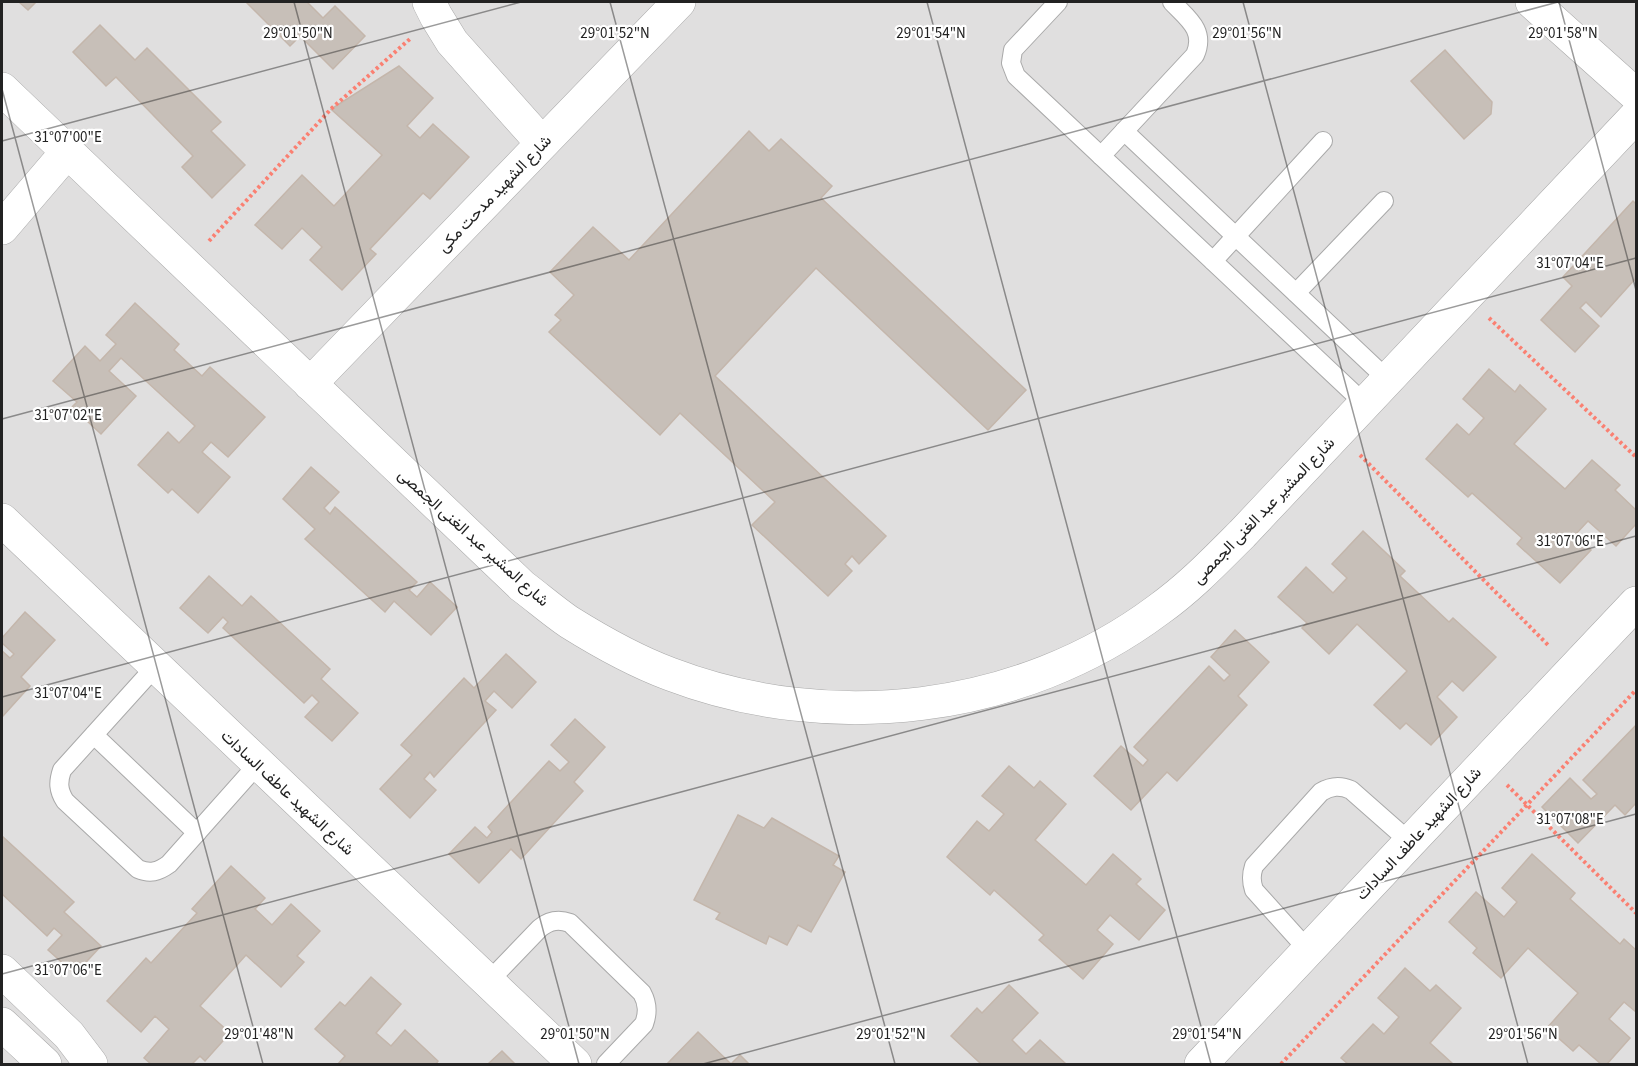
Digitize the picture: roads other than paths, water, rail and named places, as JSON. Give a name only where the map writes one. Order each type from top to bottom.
[{"type":"street","name":"شارع الشهيد مدحت مكى","points":[[310,384],[679,2]]},
{"type":"street","points":[[1532,2],[1636,94]]},
{"type":"street","points":[[433,9],[452,42],[542,143]]},
{"type":"street","name":"شارع المشير عبد الغنى الجمصى","points":[[2,89],[522,586],[568,621],[617,650],[669,674],[723,692],[779,703],[836,708],[893,707],[950,700],[1005,686],[1059,667],[1110,642],[1157,611],[1202,575],[1636,116]]},
{"type":"street","points":[[2,228],[67,152]]},
{"type":"street","name":"شارع الشهيد عاطف السادات","points":[[2,520],[575,1065]]},
{"type":"street","name":"شارع الشهيد عاطف السادات","points":[[1201,1065],[1636,603]]},
{"type":"street","points":[[2,971],[69,1035],[90,1065]]},
{"type":"street","points":[[2,1024],[45,1065]]},
{"type":"lane","points":[[1058,2],[1013,50],[1011,63],[1016,76],[1365,404]]},
{"type":"lane","points":[[1101,156],[1196,55],[1199,39],[1193,24],[1172,2]]},
{"type":"lane","points":[[1124,131],[1388,380]]},
{"type":"lane","points":[[1213,261],[1323,141]]},
{"type":"lane","points":[[1296,293],[1384,201]]},
{"type":"lane","points":[[155,667],[62,770],[59,785],[60,794],[65,801],[138,869],[154,872],[169,864],[258,764]]},
{"type":"lane","points":[[94,735],[197,833]]},
{"type":"lane","points":[[1308,950],[1254,890],[1251,874],[1254,866],[1321,792],[1336,786],[1351,790],[1410,842]]},
{"type":"lane","points":[[488,982],[546,923],[554,920],[570,923],[642,993],[646,1001],[647,1017],[644,1024],[606,1065]]}]
